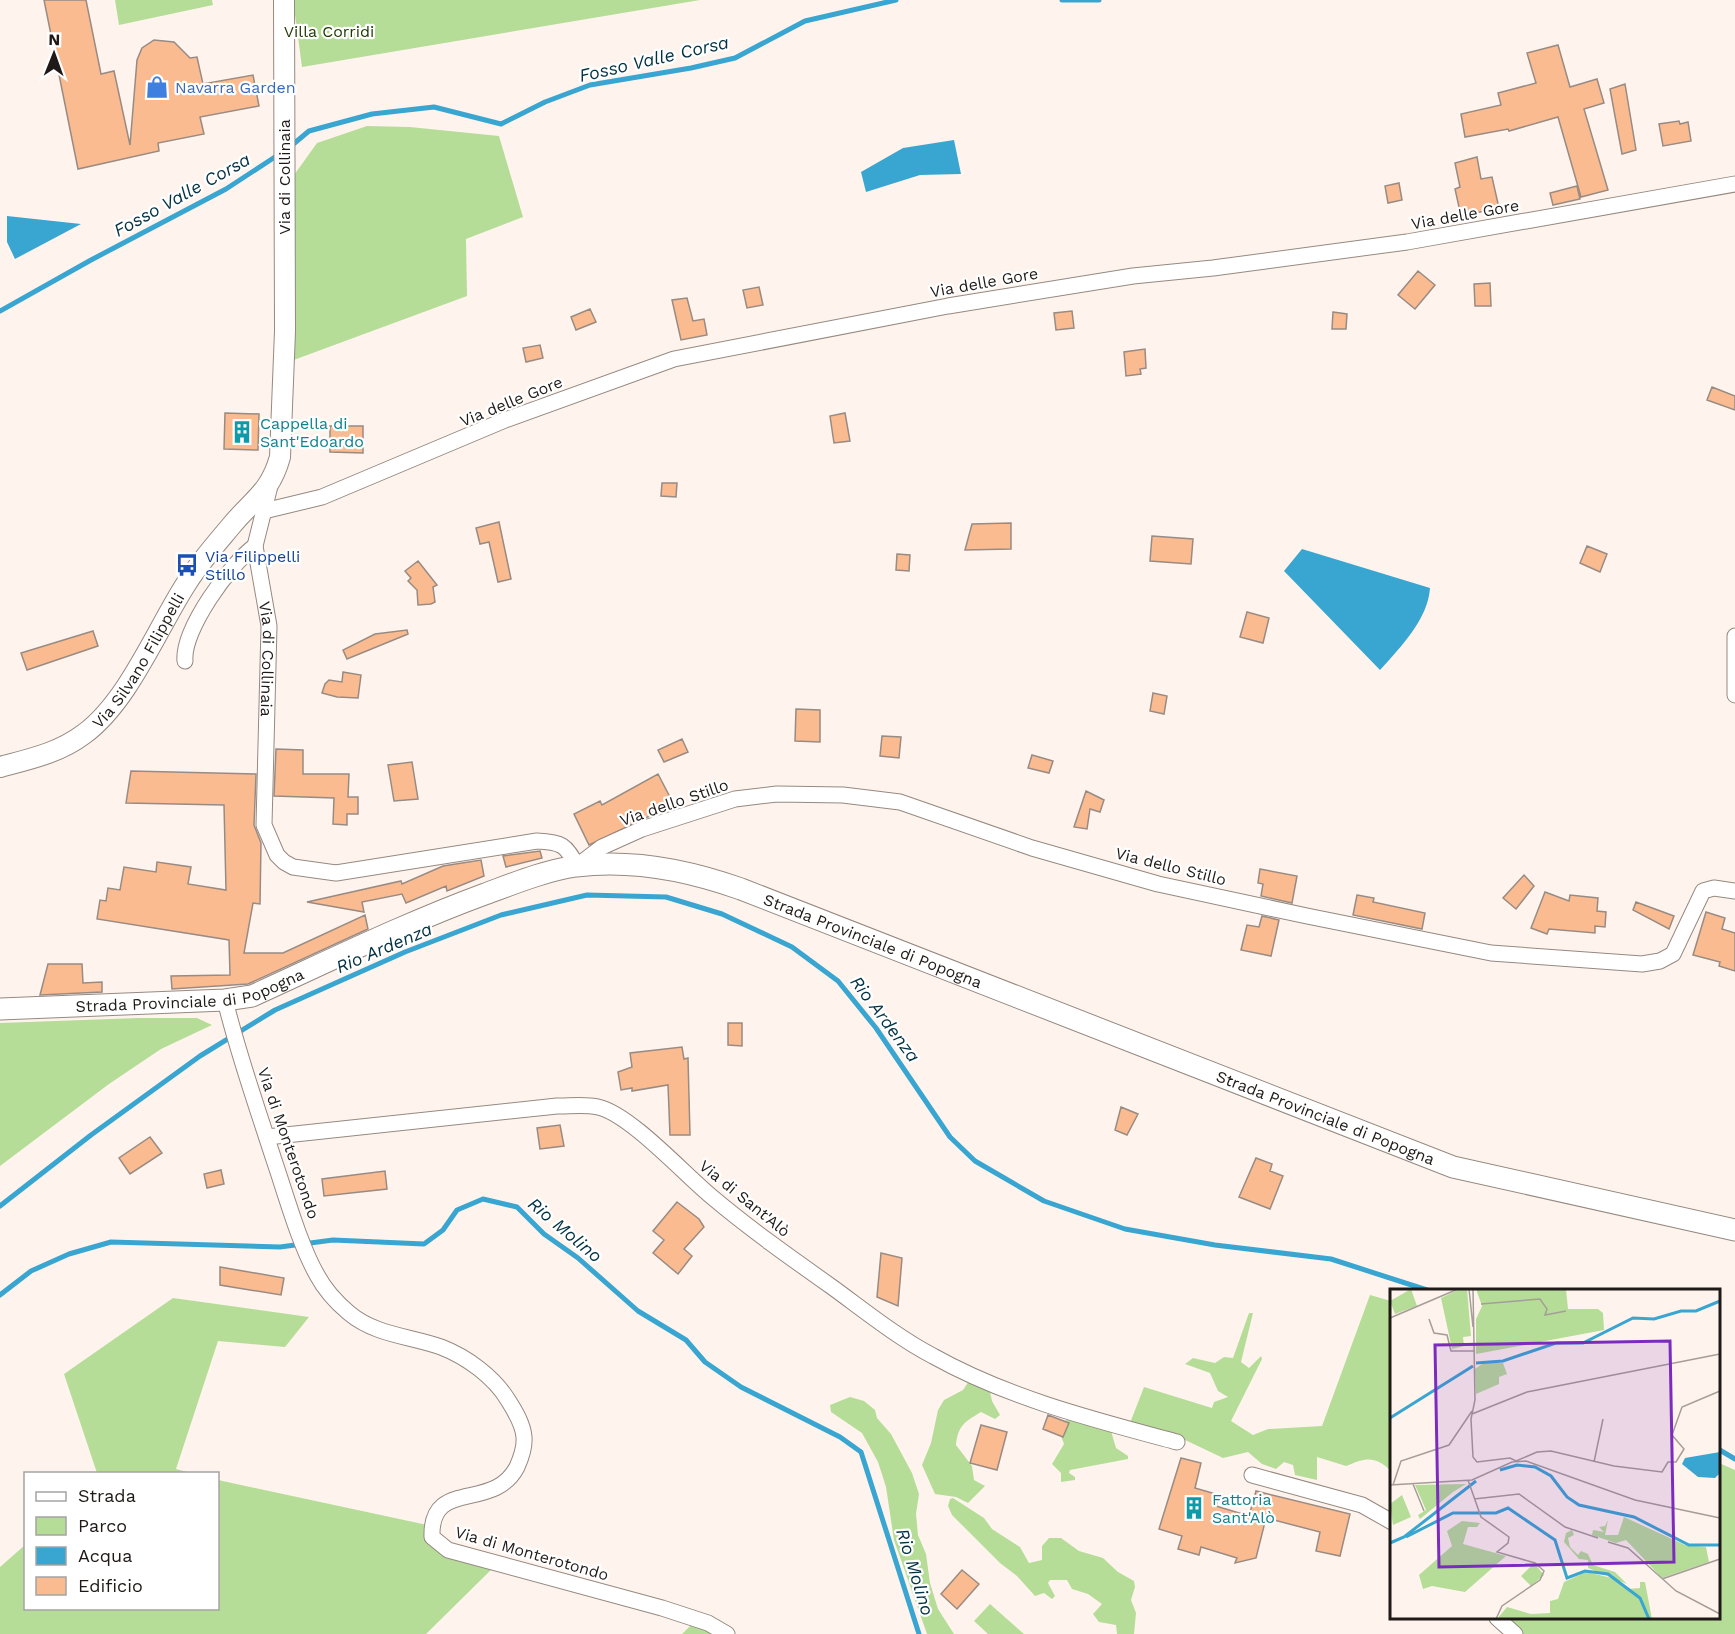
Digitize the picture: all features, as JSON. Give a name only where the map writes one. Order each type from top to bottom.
[{"type":"main road","name":"Strada Provinciale di Popogna","points":[[0,1009],[225,1000],[252,996],[449,907],[549,871],[577,866],[652,866],[718,881],[1454,1167],[1735,1230]]},
{"type":"street","name":"Via di Collinaia","points":[[284,0],[283,408],[280,457],[255,546],[269,626],[264,825],[277,855],[284,862],[293,867],[336,873],[537,841],[553,842],[568,848],[577,866]]},
{"type":"street","name":"Via delle Gore","points":[[264,510],[322,497],[505,420],[674,359],[948,306],[1132,276],[1213,268],[1407,242],[1735,184]]},
{"type":"street","name":"Via Silvano Filippelli","points":[[0,767],[58,749],[85,734],[102,718],[117,699],[195,570],[243,511],[270,486]]},
{"type":"street","points":[[185,661],[184,649],[193,628],[234,564],[255,546]]},
{"type":"street","points":[[1735,636],[1735,695]]},
{"type":"street","name":"Via dello Stillo","points":[[577,866],[602,847],[642,829],[735,799],[777,794],[843,795],[900,802],[1032,848],[1158,884],[1491,953],[1642,964],[1660,961],[1674,954],[1703,891],[1714,888],[1735,891]]},
{"type":"street","name":"Via di Monterotondo","points":[[225,1000],[231,1026],[283,1191],[317,1276],[349,1314],[382,1332],[442,1347],[467,1360],[504,1394],[522,1425],[524,1438],[522,1456],[514,1473],[504,1484],[492,1491],[456,1499],[440,1506],[432,1520],[432,1537],[448,1550],[662,1608],[708,1623],[727,1634]]},
{"type":"street","name":"Via di Sant'Alò","points":[[267,1137],[557,1106],[598,1107],[615,1114],[647,1138],[711,1196],[771,1243],[885,1326],[933,1356],[991,1385],[1178,1442]]},
{"type":"street","points":[[1252,1475],[1362,1505],[1390,1521]]},
{"type":"street","points":[[1499,1619],[1515,1634]]},
{"type":"green space","points":[[115,0],[212,0],[213,5],[119,25]]},
{"type":"green space","name":"Villa Corridi","points":[[293,0],[700,0],[302,67]]},
{"type":"green space","points":[[367,126],[410,127],[499,136],[523,217],[466,239],[467,296],[291,361],[289,182],[317,143]]},
{"type":"green space","points":[[197,1018],[212,1025],[161,1049],[109,1084],[0,1166],[0,1023]]},
{"type":"green space","points":[[1370,1295],[1390,1301],[1390,1470],[1380,1462],[1370,1459],[1346,1466],[1317,1457],[1317,1480],[1295,1475],[1293,1465],[1284,1462],[1276,1469],[1262,1464],[1248,1452],[1223,1458],[1183,1439],[1130,1423],[1144,1387],[1212,1408],[1214,1402],[1228,1397],[1218,1391],[1210,1373],[1185,1364],[1193,1358],[1215,1363],[1224,1357],[1233,1358],[1249,1313],[1253,1313],[1241,1362],[1249,1368],[1261,1356],[1262,1359],[1231,1421],[1253,1435],[1268,1429],[1322,1426]]},
{"type":"green space","points":[[173,1298],[309,1317],[285,1347],[218,1341],[176,1469],[187,1472],[97,1472],[64,1374]]},
{"type":"green space","points":[[969,1381],[989,1387],[992,1401],[1000,1415],[995,1419],[981,1412],[967,1422],[958,1433],[956,1445],[972,1466],[974,1480],[985,1486],[968,1503],[956,1497],[935,1494],[922,1465],[931,1443],[938,1410],[944,1400],[963,1390]]},
{"type":"green space","points":[[850,1397],[864,1401],[875,1410],[877,1418],[891,1434],[912,1473],[919,1494],[916,1514],[918,1535],[926,1554],[930,1583],[938,1609],[954,1634],[927,1634],[894,1540],[886,1487],[878,1462],[862,1433],[831,1412],[830,1405]]},
{"type":"green space","points":[[1072,1418],[1111,1431],[1116,1448],[1128,1456],[1128,1459],[1070,1470],[1069,1473],[1075,1477],[1075,1480],[1061,1482],[1061,1473],[1052,1464],[1064,1444],[1059,1431],[1062,1422]]},
{"type":"green space","points":[[1720,1463],[1735,1470],[1735,1634],[1520,1634],[1503,1619],[1720,1619]]},
{"type":"green space","points":[[219,1480],[432,1526],[432,1537],[497,1564],[426,1634],[0,1634],[0,1567],[24,1546],[24,1610],[219,1610]]},
{"type":"green space","points":[[953,1498],[984,1518],[992,1529],[1020,1547],[1029,1563],[1042,1560],[1042,1546],[1049,1538],[1061,1538],[1079,1551],[1103,1558],[1118,1572],[1134,1581],[1135,1587],[1131,1600],[1136,1613],[1134,1634],[1117,1634],[1116,1625],[1099,1622],[1093,1614],[1102,1604],[1088,1594],[1072,1589],[1067,1580],[1050,1580],[1048,1583],[1055,1596],[1052,1599],[1044,1593],[1035,1596],[952,1515],[948,1506],[950,1499]]},
{"type":"green space","points":[[990,1604],[1024,1634],[988,1634],[974,1621]]},
{"type":"green space","points":[[697,1619],[727,1634],[682,1634]]},
{"type":"water","points":[[954,140],[961,174],[920,175],[866,192],[861,172],[903,148]]},
{"type":"water","points":[[7,216],[81,224],[15,259],[7,242]]},
{"type":"water","points":[[1302,549],[1430,588],[1419,622],[1380,670],[1284,571]]},
{"type":"building","points":[[44,0],[86,0],[101,74],[114,71],[130,145],[137,60],[142,48],[154,40],[174,42],[190,58],[197,57],[203,84],[253,75],[259,106],[200,117],[204,134],[158,143],[159,151],[78,169]]},
{"type":"building","points":[[1558,45],[1570,87],[1597,79],[1604,103],[1584,109],[1608,190],[1581,197],[1558,117],[1509,131],[1508,129],[1465,137],[1461,114],[1501,105],[1498,93],[1536,83],[1527,53]]},
{"type":"building","points":[[1625,84],[1636,150],[1622,154],[1610,89]]},
{"type":"building","points":[[1679,121],[1680,124],[1688,122],[1691,141],[1663,146],[1659,124]]},
{"type":"building","points":[[1477,157],[1481,179],[1492,177],[1499,208],[1461,216],[1455,189],[1460,187],[1455,163]]},
{"type":"building","points":[[1399,183],[1402,200],[1388,203],[1385,186]]},
{"type":"building","points":[[1577,186],[1580,199],[1553,205],[1550,193]]},
{"type":"building","points":[[1418,271],[1435,285],[1415,309],[1398,295]]},
{"type":"building","points":[[1490,283],[1491,306],[1475,306],[1474,284]]},
{"type":"building","points":[[759,287],[763,305],[747,308],[743,290]]},
{"type":"building","points":[[687,298],[693,321],[704,319],[707,335],[681,340],[672,300]]},
{"type":"building","points":[[590,309],[596,322],[576,330],[571,317]]},
{"type":"building","points":[[1072,311],[1074,328],[1056,330],[1054,313]]},
{"type":"building","points":[[1333,312],[1347,314],[1346,329],[1332,329]]},
{"type":"building","points":[[540,345],[543,358],[526,362],[523,348]]},
{"type":"building","points":[[1145,349],[1146,368],[1140,369],[1141,374],[1126,376],[1124,352]]},
{"type":"building","points":[[1712,387],[1735,396],[1735,410],[1707,400]]},
{"type":"building","name":"Cappella di Sant'Edoardo","points":[[225,413],[259,414],[258,450],[224,449]]},
{"type":"building","points":[[845,413],[850,441],[834,443],[830,416]]},
{"type":"building","points":[[330,426],[363,426],[363,453],[330,452]]},
{"type":"building","points":[[662,483],[677,483],[676,497],[661,496]]},
{"type":"building","points":[[499,522],[511,579],[498,582],[489,542],[480,544],[476,528]]},
{"type":"building","points":[[1011,523],[1011,549],[965,550],[972,524]]},
{"type":"building","points":[[1152,536],[1193,539],[1191,564],[1150,561]]},
{"type":"building","points":[[1587,546],[1607,554],[1600,572],[1580,563]]},
{"type":"building","points":[[897,554],[910,555],[909,571],[896,570]]},
{"type":"building","points":[[418,561],[437,585],[433,587],[435,602],[431,604],[418,605],[417,590],[408,581],[411,578],[405,571]]},
{"type":"building","points":[[1247,612],[1269,618],[1263,643],[1240,637]]},
{"type":"building","points":[[407,630],[408,634],[347,659],[343,650],[375,634]]},
{"type":"building","points":[[93,631],[98,646],[27,670],[21,653]]},
{"type":"building","points":[[343,672],[361,675],[358,698],[337,697],[322,693],[329,680],[342,682]]},
{"type":"building","points":[[1153,693],[1167,696],[1164,714],[1150,711]]},
{"type":"building","points":[[796,709],[820,710],[820,742],[795,741]]},
{"type":"building","points":[[882,736],[901,737],[899,758],[880,756]]},
{"type":"building","points":[[682,739],[688,752],[664,762],[658,750]]},
{"type":"building","points":[[276,749],[303,750],[303,774],[349,774],[348,797],[358,797],[358,814],[347,814],[347,825],[333,824],[334,798],[274,796]]},
{"type":"building","points":[[1032,755],[1053,761],[1049,773],[1028,768]]},
{"type":"building","points":[[412,762],[418,799],[394,801],[388,765]]},
{"type":"building","points":[[131,771],[256,774],[254,825],[261,843],[260,904],[253,903],[244,953],[283,953],[365,915],[368,929],[248,984],[172,989],[171,976],[230,975],[229,940],[97,919],[100,900],[106,901],[108,888],[120,890],[124,867],[156,872],[157,862],[191,867],[188,884],[226,890],[224,805],[126,803]]},
{"type":"building","points":[[658,774],[672,801],[650,812],[652,815],[589,845],[574,814],[600,801],[602,805]]},
{"type":"building","points":[[1086,791],[1104,800],[1100,812],[1090,809],[1087,829],[1074,827]]},
{"type":"building","points":[[540,851],[542,858],[506,867],[503,856]]},
{"type":"building","points":[[481,860],[484,876],[447,891],[446,886],[406,903],[402,894],[362,902],[364,912],[307,902],[401,881],[402,884],[443,866]]},
{"type":"building","points":[[1260,869],[1297,876],[1292,903],[1261,896],[1263,884],[1258,883]]},
{"type":"building","points":[[1524,875],[1534,886],[1516,909],[1503,898]]},
{"type":"building","points":[[1545,892],[1569,901],[1570,895],[1598,898],[1597,911],[1606,912],[1605,927],[1595,926],[1595,933],[1549,929],[1547,934],[1531,928]]},
{"type":"building","points":[[1357,895],[1374,898],[1373,902],[1425,913],[1422,929],[1353,915]]},
{"type":"building","points":[[1636,902],[1674,916],[1669,929],[1633,910]]},
{"type":"building","points":[[1706,912],[1725,918],[1722,929],[1735,933],[1735,971],[1719,966],[1720,962],[1693,955]]},
{"type":"building","points":[[1262,916],[1279,920],[1271,956],[1241,950],[1247,925],[1259,927]]},
{"type":"building","points":[[48,964],[82,964],[83,983],[102,982],[102,992],[40,995]]},
{"type":"building","points":[[728,1023],[742,1023],[742,1046],[728,1045]]},
{"type":"building","points":[[682,1047],[684,1059],[688,1058],[690,1135],[670,1135],[668,1085],[632,1091],[632,1088],[621,1090],[618,1072],[632,1067],[630,1053]]},
{"type":"building","points":[[1121,1107],[1138,1114],[1127,1135],[1115,1130]]},
{"type":"building","points":[[560,1125],[564,1146],[540,1149],[537,1128]]},
{"type":"building","points":[[150,1137],[162,1153],[130,1174],[119,1158]]},
{"type":"building","points":[[1256,1158],[1272,1164],[1270,1171],[1283,1176],[1270,1209],[1239,1197]]},
{"type":"building","points":[[221,1170],[224,1184],[207,1188],[204,1174]]},
{"type":"building","points":[[385,1171],[387,1189],[324,1196],[322,1179]]},
{"type":"building","points":[[677,1202],[699,1219],[704,1227],[684,1249],[692,1256],[678,1274],[653,1253],[664,1240],[653,1231]]},
{"type":"building","points":[[881,1253],[902,1258],[898,1306],[877,1297]]},
{"type":"building","points":[[220,1267],[284,1278],[281,1295],[220,1285]]},
{"type":"building","points":[[1048,1415],[1069,1423],[1063,1437],[1043,1429]]},
{"type":"building","points":[[981,1425],[1007,1432],[997,1470],[970,1463]]},
{"type":"building","points":[[1181,1458],[1201,1463],[1195,1488],[1219,1495],[1216,1506],[1249,1516],[1256,1491],[1350,1514],[1340,1556],[1316,1551],[1320,1532],[1266,1518],[1256,1558],[1235,1563],[1237,1558],[1201,1547],[1199,1555],[1178,1549],[1182,1536],[1159,1529]]},
{"type":"building","points":[[962,1570],[979,1584],[957,1609],[941,1594]]},
{"type":"waterway","name":"Fosso Valle Corsa","points":[[291,146],[309,131],[372,114],[434,107],[501,124],[545,102],[590,85],[735,58],[805,21],[896,0]]},
{"type":"waterway","name":"Fosso Valle Corsa","points":[[1062,0],[1099,0]]},
{"type":"waterway","name":"Fosso Valle Corsa","points":[[0,311],[226,189],[278,155]]},
{"type":"waterway","name":"Rio Ardenza","points":[[0,1206],[91,1135],[200,1056],[275,1010],[405,952],[501,915],[587,895],[666,897],[722,914],[792,947],[838,981],[876,1028],[950,1137],[975,1161],[1044,1201],[1125,1229],[1215,1245],[1331,1259],[1424,1289]]},
{"type":"waterway","name":"Rio Molino","points":[[0,1295],[31,1271],[69,1254],[111,1242],[280,1247],[333,1240],[424,1244],[443,1230],[457,1210],[483,1199],[517,1207],[544,1234],[578,1258],[638,1311],[686,1340],[705,1362],[741,1387],[840,1437],[861,1452],[919,1634]]},
{"type":"waterway","name":"Rio Ardenza","points":[[1720,1450],[1735,1459]]},
{"type":"place","name":"Navarra Garden","points":[[157,87]]},
{"type":"place","name":"Cappella di Sant'Edoardo","points":[[242,432]]},
{"type":"place","name":"Via Filippelli Stillo","points":[[187,565]]},
{"type":"place","name":"Fattoria Sant'Alò","points":[[1194,1508]]}]
